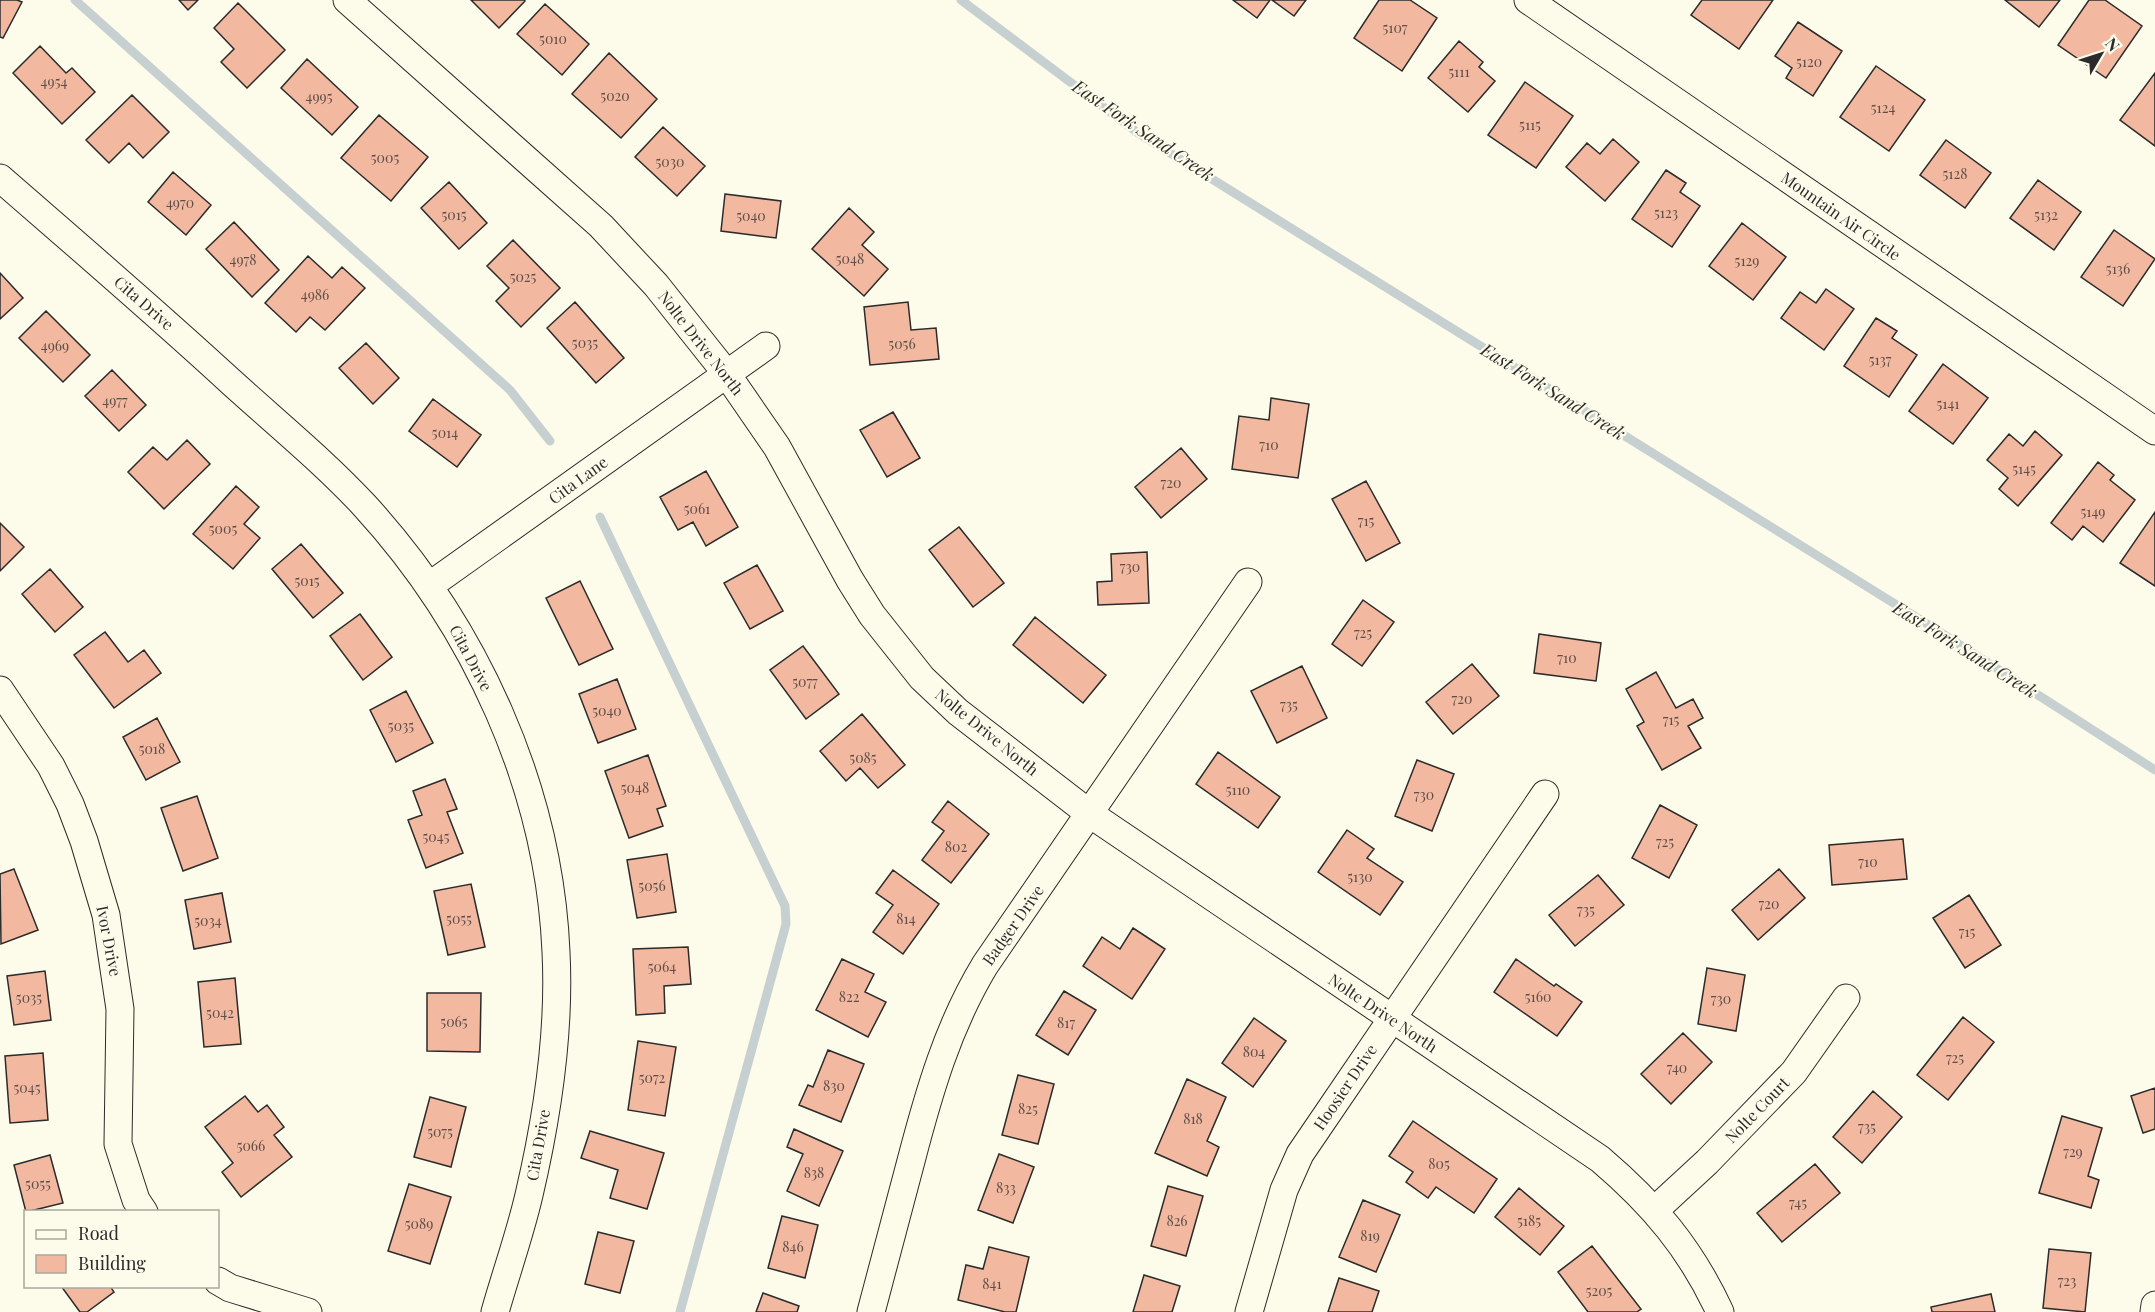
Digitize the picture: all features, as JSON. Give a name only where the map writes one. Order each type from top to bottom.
[{"type":"street","name":"Nolte Drive North","points":[[347,0],[601,226],[656,285],[726,373],[777,447],[850,580],[872,615],[922,678],[958,712],[1090,814],[1600,1160],[1655,1210],[1685,1247],[1706,1281],[1720,1312]]},
{"type":"street","name":"Mountain Air Circle","points":[[1528,0],[2155,431]]},
{"type":"street","name":"Cita Drive","points":[[0,178],[158,315],[327,469],[363,505],[429,586],[458,631],[499,711],[538,826],[552,893],[556,955],[550,1077],[543,1128],[529,1197],[495,1312]]},
{"type":"street","name":"Cita Lane","points":[[429,586],[766,346]]},
{"type":"street","name":"Badger Drive","points":[[871,1312],[926,1105],[954,1023],[968,994],[985,965],[1248,582]]},
{"type":"street","name":"Ivor Drive","points":[[0,690],[51,766],[70,804],[84,841],[106,915],[117,976],[120,1009],[118,1144],[136,1200],[143,1210]]},
{"type":"street","name":"Hoosier Drive","points":[[1249,1312],[1284,1190],[1300,1154],[1545,794]]},
{"type":"street","name":"Nolte Court","points":[[1655,1210],[1707,1162],[1794,1072],[1846,998]]},
{"type":"street","points":[[219,1282],[230,1288],[308,1312]]},
{"type":"street","points":[[2154,1312],[2155,1305]]},
{"type":"building","points":[[0,0],[22,2],[3,38],[0,37]]},
{"type":"building","points":[[179,0],[198,0],[188,10]]},
{"type":"building","points":[[471,0],[524,0],[525,1],[499,28]]},
{"type":"building","points":[[1233,0],[1270,0],[1257,18]]},
{"type":"building","points":[[1272,0],[1306,0],[1294,16]]},
{"type":"building","points":[[1379,0],[1410,0],[1437,18],[1402,71],[1354,38]]},
{"type":"building","points":[[1702,0],[1773,0],[1739,49],[1691,15]]},
{"type":"building","points":[[2005,0],[2060,0],[2039,27]]},
{"type":"building","points":[[2089,0],[2105,0],[2142,26],[2106,78],[2058,45]]},
{"type":"building","points":[[238,3],[285,50],[247,88],[221,62],[234,49],[214,28]]},
{"type":"building","points":[[545,4],[589,44],[562,75],[517,34]]},
{"type":"building","points":[[1798,22],[1842,51],[1813,96],[1786,78],[1792,68],[1775,56]]},
{"type":"building","points":[[1459,41],[1483,62],[1479,67],[1495,81],[1468,112],[1428,78]]},
{"type":"building","points":[[40,46],[66,73],[72,68],[95,92],[62,124],[13,73]]},
{"type":"building","points":[[609,53],[657,99],[621,138],[572,94]]},
{"type":"building","points":[[307,59],[358,107],[332,135],[281,88]]},
{"type":"building","points":[[1876,66],[1925,100],[1889,151],[1840,117]]},
{"type":"building","points":[[2155,73],[2155,146],[2120,120]]},
{"type":"building","points":[[1525,82],[1573,116],[1536,168],[1488,135]]},
{"type":"building","points":[[132,95],[169,132],[143,158],[129,143],[109,163],[86,140]]},
{"type":"building","points":[[379,115],[428,157],[391,201],[341,158]]},
{"type":"building","points":[[663,127],[705,166],[677,196],[635,157]]},
{"type":"building","points":[[1613,139],[1639,162],[1605,201],[1566,167],[1587,143],[1600,154]]},
{"type":"building","points":[[1946,140],[1991,173],[1965,208],[1920,175]]},
{"type":"building","points":[[1666,170],[1686,183],[1680,192],[1700,206],[1672,247],[1632,219]]},
{"type":"building","points":[[173,172],[211,205],[186,235],[148,202]]},
{"type":"building","points":[[2038,180],[2081,212],[2054,250],[2010,218]]},
{"type":"building","points":[[449,182],[487,223],[459,249],[421,208]]},
{"type":"building","points":[[725,194],[781,201],[776,238],[721,231]]},
{"type":"building","points":[[849,208],[874,232],[862,245],[888,269],[864,296],[812,249]]},
{"type":"building","points":[[234,222],[279,270],[252,297],[206,249]]},
{"type":"building","points":[[1742,223],[1786,257],[1753,300],[1709,266]]},
{"type":"building","points":[[2114,230],[2155,259],[2123,306],[2081,277]]},
{"type":"building","points":[[513,240],[560,288],[521,327],[496,301],[509,288],[487,266]]},
{"type":"building","points":[[308,256],[332,278],[342,267],[365,288],[325,330],[310,317],[296,332],[265,303]]},
{"type":"building","points":[[0,273],[23,298],[0,319]]},
{"type":"building","points":[[1826,289],[1854,309],[1824,350],[1781,318],[1800,292],[1816,303]]},
{"type":"building","points":[[575,302],[624,358],[596,383],[547,328]]},
{"type":"building","points":[[908,302],[911,330],[936,328],[939,359],[870,365],[864,307]]},
{"type":"building","points":[[46,311],[90,355],[63,382],[19,338]]},
{"type":"building","points":[[1876,318],[1897,331],[1892,338],[1917,355],[1889,397],[1844,366]]},
{"type":"building","points":[[366,343],[399,378],[373,404],[339,368]]},
{"type":"building","points":[[1943,364],[1988,398],[1953,444],[1909,411]]},
{"type":"building","points":[[112,370],[146,405],[119,431],[85,396]]},
{"type":"building","points":[[1271,398],[1309,404],[1298,478],[1232,469],[1239,416],[1269,420]]},
{"type":"building","points":[[433,399],[481,435],[457,467],[409,431]]},
{"type":"building","points":[[893,412],[920,458],[887,477],[860,430]]},
{"type":"building","points":[[2035,431],[2062,455],[2018,506],[1999,489],[2008,478],[1987,460],[2009,434],[2023,446]]},
{"type":"building","points":[[187,440],[210,464],[164,509],[128,472],[153,447],[167,460]]},
{"type":"building","points":[[1181,448],[1207,479],[1161,518],[1135,487]]},
{"type":"building","points":[[2098,462],[2114,475],[2110,480],[2135,500],[2103,542],[2083,526],[2072,540],[2051,523]]},
{"type":"building","points":[[706,471],[738,527],[706,546],[693,522],[678,530],[660,497]]},
{"type":"building","points":[[1366,481],[1400,543],[1366,561],[1332,499]]},
{"type":"building","points":[[236,486],[259,507],[244,524],[260,538],[233,569],[193,534]]},
{"type":"building","points":[[2155,512],[2155,586],[2120,563]]},
{"type":"building","points":[[0,523],[24,547],[0,571]]},
{"type":"building","points":[[959,527],[1004,583],[973,607],[929,550]]},
{"type":"building","points":[[301,544],[343,593],[313,618],[272,569]]},
{"type":"building","points":[[1147,552],[1149,603],[1098,605],[1097,582],[1112,581],[1111,554]]},
{"type":"building","points":[[757,565],[783,611],[750,629],[724,583]]},
{"type":"building","points":[[50,569],[83,607],[55,632],[22,594]]},
{"type":"building","points":[[580,581],[613,649],[579,665],[546,598]]},
{"type":"building","points":[[1363,600],[1394,622],[1362,666],[1332,644]]},
{"type":"building","points":[[360,614],[392,657],[363,680],[330,636]]},
{"type":"building","points":[[1035,617],[1106,675],[1083,703],[1013,645]]},
{"type":"building","points":[[105,632],[128,662],[144,650],[161,673],[114,708],[74,655]]},
{"type":"building","points":[[1539,634],[1601,643],[1596,681],[1534,673]]},
{"type":"building","points":[[803,646],[839,694],[806,719],[770,670]]},
{"type":"building","points":[[1472,664],[1499,696],[1453,734],[1426,702]]},
{"type":"building","points":[[1302,666],[1327,718],[1277,743],[1251,691]]},
{"type":"building","points":[[1656,672],[1676,708],[1693,699],[1703,718],[1688,726],[1701,748],[1662,770],[1637,726],[1644,722],[1626,689]]},
{"type":"building","points":[[617,679],[636,729],[598,743],[579,694]]},
{"type":"building","points":[[406,691],[433,743],[396,762],[370,710]]},
{"type":"building","points":[[862,714],[905,765],[878,788],[860,768],[846,781],[820,751]]},
{"type":"building","points":[[157,718],[180,762],[146,780],[123,737]]},
{"type":"building","points":[[1218,752],[1280,797],[1258,828],[1196,784]]},
{"type":"building","points":[[648,755],[666,806],[657,809],[663,826],[629,838],[605,771]]},
{"type":"building","points":[[1417,760],[1454,774],[1432,831],[1395,816]]},
{"type":"building","points":[[445,779],[457,809],[447,812],[463,853],[426,868],[408,820],[422,815],[413,791]]},
{"type":"building","points":[[197,796],[218,858],[183,871],[161,808]]},
{"type":"building","points":[[948,801],[989,834],[951,883],[922,860],[944,831],[932,822]]},
{"type":"building","points":[[1660,805],[1697,825],[1669,878],[1632,858]]},
{"type":"building","points":[[1347,830],[1374,849],[1367,858],[1403,882],[1380,915],[1318,872]]},
{"type":"building","points":[[1903,839],[1907,879],[1832,885],[1829,845]]},
{"type":"building","points":[[667,854],[676,912],[637,918],[627,860]]},
{"type":"building","points":[[14,869],[38,930],[1,944],[0,874]]},
{"type":"building","points":[[1779,869],[1805,898],[1758,940],[1732,910]]},
{"type":"building","points":[[893,870],[939,904],[903,954],[873,932],[893,905],[876,893]]},
{"type":"building","points":[[1598,875],[1624,905],[1575,946],[1549,915]]},
{"type":"building","points":[[471,884],[485,947],[448,955],[434,891]]},
{"type":"building","points":[[222,893],[231,942],[194,949],[185,900]]},
{"type":"building","points":[[1969,895],[2001,945],[1965,968],[1933,918]]},
{"type":"building","points":[[1133,928],[1165,949],[1132,999],[1083,966],[1102,937],[1120,949]]},
{"type":"building","points":[[688,947],[691,984],[664,986],[665,1013],[636,1015],[633,949]]},
{"type":"building","points":[[842,959],[874,974],[865,992],[886,1002],[868,1037],[816,1010]]},
{"type":"building","points":[[1516,959],[1554,986],[1556,984],[1582,1002],[1557,1036],[1494,992]]},
{"type":"building","points":[[1707,968],[1745,975],[1736,1031],[1698,1024]]},
{"type":"building","points":[[45,971],[51,1020],[14,1025],[7,976]]},
{"type":"building","points":[[235,978],[241,1044],[204,1047],[198,982]]},
{"type":"building","points":[[1064,991],[1096,1010],[1068,1055],[1036,1035]]},
{"type":"building","points":[[427,993],[481,993],[480,1052],[427,1051]]},
{"type":"building","points":[[1963,1017],[1994,1042],[1948,1100],[1917,1075]]},
{"type":"building","points":[[1254,1018],[1286,1041],[1253,1087],[1222,1063]]},
{"type":"building","points":[[1683,1033],[1712,1062],[1671,1104],[1641,1074]]},
{"type":"building","points":[[638,1041],[676,1047],[665,1116],[628,1110]]},
{"type":"building","points":[[828,1050],[864,1064],[841,1122],[799,1105],[808,1085],[813,1087]]},
{"type":"building","points":[[43,1053],[48,1120],[10,1123],[5,1056]]},
{"type":"building","points":[[1018,1075],[1054,1084],[1038,1144],[1002,1135]]},
{"type":"building","points":[[1187,1079],[1226,1097],[1207,1141],[1219,1147],[1207,1176],[1155,1153]]},
{"type":"building","points":[[2155,1088],[2155,1129],[2143,1133],[2131,1096]]},
{"type":"building","points":[[1873,1091],[1902,1117],[1862,1163],[1833,1137]]},
{"type":"building","points":[[245,1096],[258,1112],[267,1105],[284,1127],[274,1135],[292,1157],[241,1197],[222,1172],[233,1163],[205,1127]]},
{"type":"building","points":[[430,1097],[466,1107],[451,1167],[414,1157]]},
{"type":"building","points":[[2062,1116],[2102,1128],[2088,1176],[2099,1180],[2091,1208],[2039,1193]]},
{"type":"building","points":[[1413,1121],[1497,1179],[1474,1213],[1436,1187],[1428,1198],[1406,1182],[1413,1172],[1389,1156]]},
{"type":"building","points":[[794,1129],[843,1151],[819,1206],[787,1191],[803,1154],[787,1147]]},
{"type":"building","points":[[590,1131],[664,1153],[647,1209],[610,1198],[618,1170],[581,1158]]},
{"type":"building","points":[[999,1154],[1034,1167],[1013,1223],[978,1210]]},
{"type":"building","points":[[50,1155],[63,1203],[25,1210],[14,1165]]},
{"type":"building","points":[[1815,1164],[1840,1193],[1782,1242],[1757,1213]]},
{"type":"building","points":[[409,1184],[451,1197],[430,1264],[388,1251]]},
{"type":"building","points":[[1168,1186],[1203,1196],[1186,1256],[1151,1246]]},
{"type":"building","points":[[1519,1188],[1564,1226],[1540,1255],[1495,1217]]},
{"type":"building","points":[[1363,1200],[1400,1215],[1376,1272],[1339,1257]]},
{"type":"building","points":[[782,1216],[818,1225],[805,1278],[768,1268]]},
{"type":"building","points":[[598,1232],[634,1241],[620,1293],[585,1284]]},
{"type":"building","points":[[1592,1246],[1641,1309],[1637,1312],[1588,1312],[1558,1272]]},
{"type":"building","points":[[989,1247],[1029,1257],[1016,1312],[1005,1312],[958,1300],[966,1265],[983,1269]]},
{"type":"building","points":[[2049,1249],[2091,1253],[2085,1312],[2043,1308]]},
{"type":"building","points":[[1144,1275],[1180,1286],[1172,1312],[1133,1312]]},
{"type":"building","points":[[1339,1278],[1379,1291],[1372,1312],[1328,1312]]},
{"type":"building","points":[[62,1288],[111,1288],[114,1292],[87,1312],[80,1312]]},
{"type":"building","points":[[763,1293],[799,1306],[797,1312],[756,1312]]},
{"type":"building","points":[[1991,1294],[1995,1312],[1932,1312],[1931,1307]]},
{"type":"waterway","points":[[75,0],[510,390],[550,441]]},
{"type":"waterway","name":"East Fork Sand Creek","points":[[961,0],[1138,133],[1932,627],[2155,770]]},
{"type":"waterway","points":[[600,517],[785,906],[786,924],[680,1312]]}]
